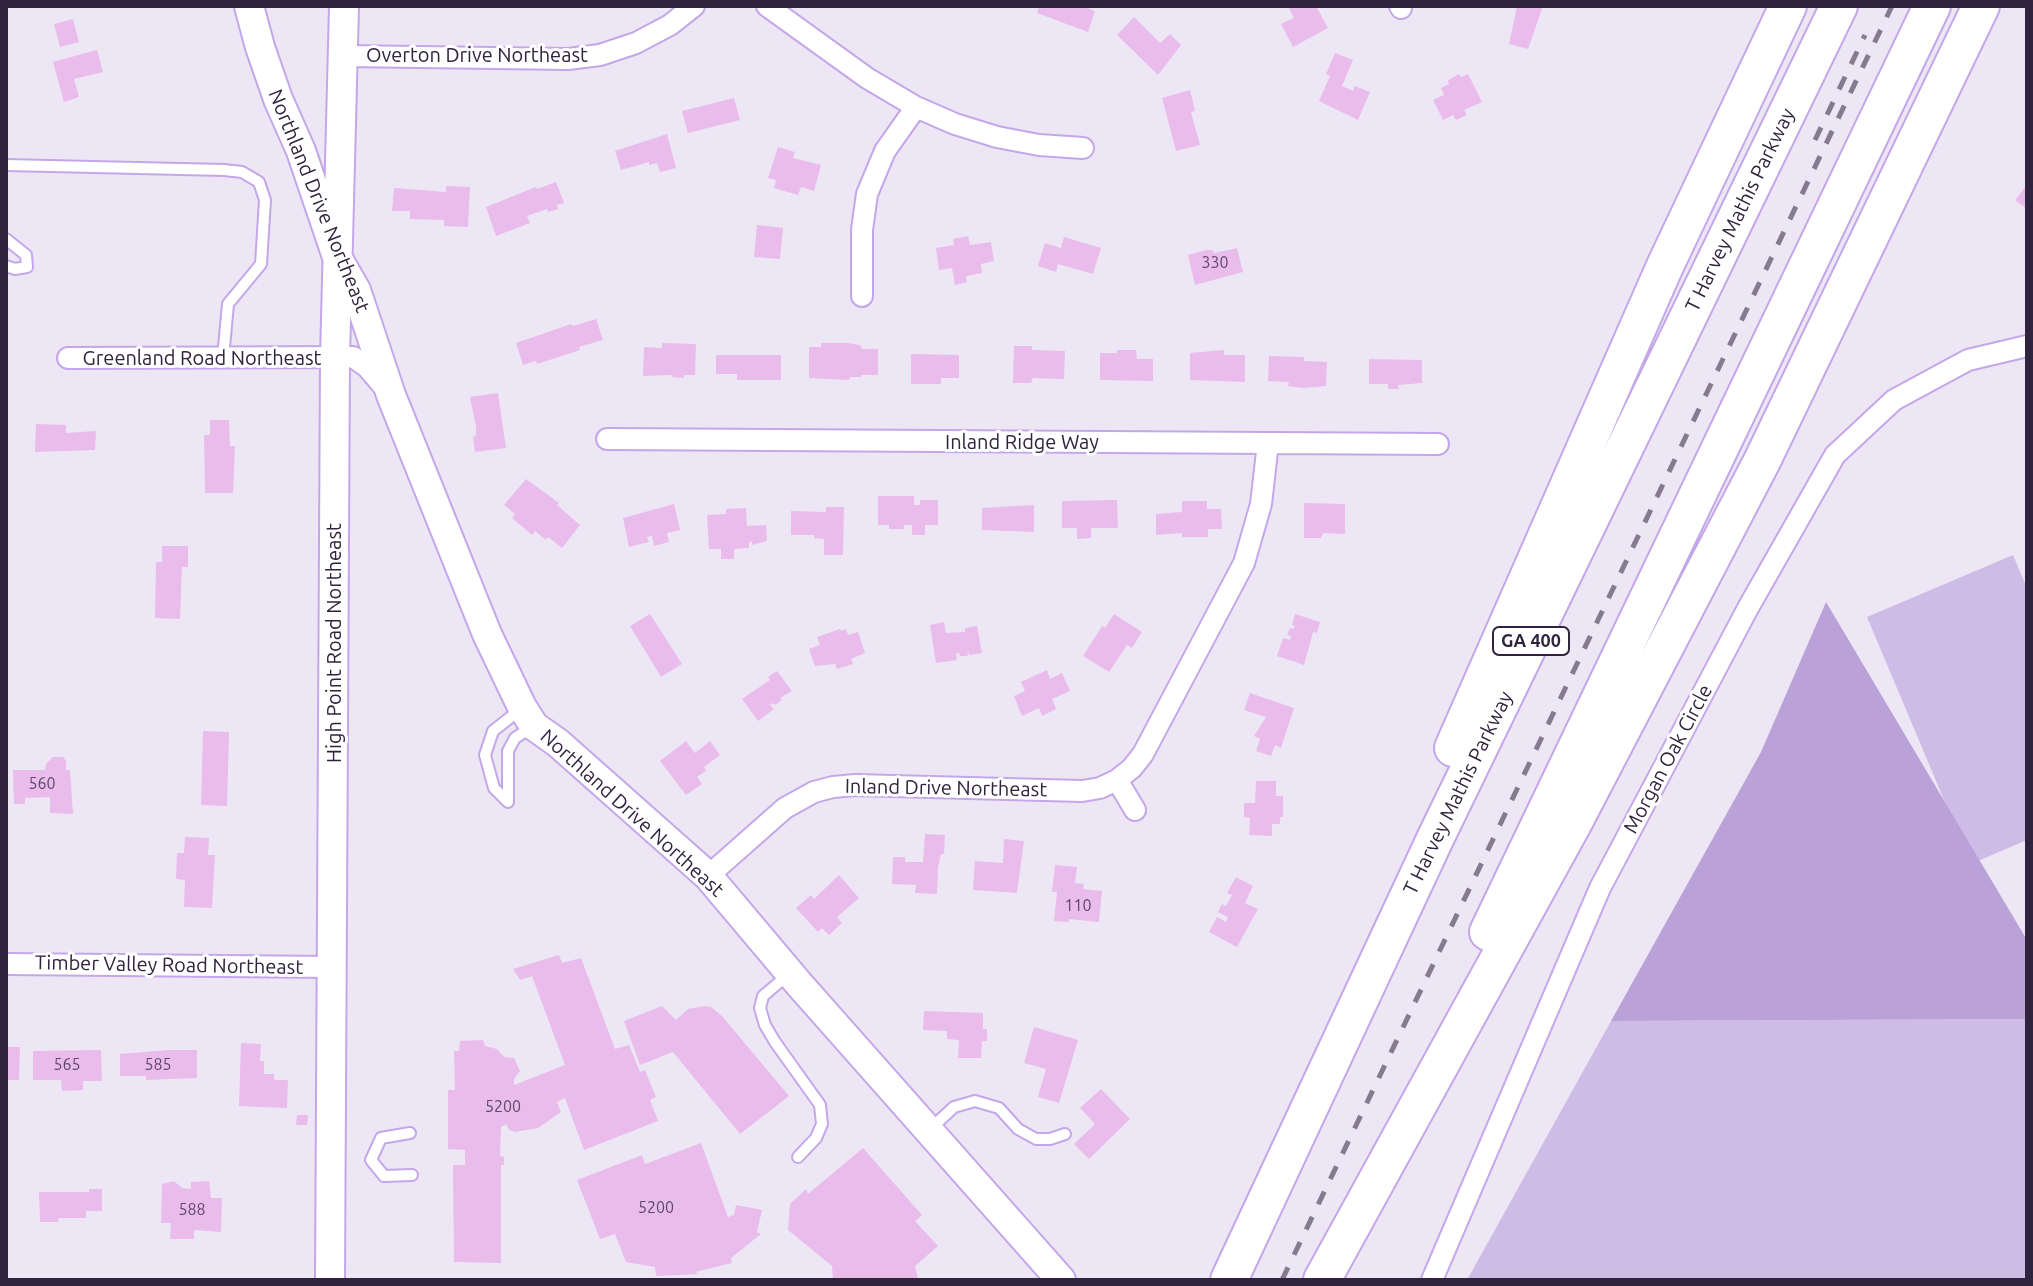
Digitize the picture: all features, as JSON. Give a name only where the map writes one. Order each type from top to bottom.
[{"type":"highway","points":[[1435,839],[1449,759],[1665,266],[1788,6]]},
{"type":"highway","name":"T Harvey Mathis Parkway","points":[[1229,1280],[1435,839],[1839,6]]},
{"type":"highway","points":[[1322,1280],[1932,6]]},
{"type":"highway","points":[[1322,1280],[1568,832],[1762,461],[1981,6]]},
{"type":"highway","points":[[1940,93],[1994,6]]},
{"type":"street","name":"Northland Drive Northeast","points":[[249,6],[273,86],[301,151],[337,257],[356,290],[391,395],[487,634],[528,716],[708,876],[1061,1280]]},
{"type":"street","name":"High Point Road Northeast","points":[[330,1280],[335,358],[344,6]]},
{"type":"street","name":"Overton Drive Northeast","points":[[344,56],[568,59],[600,55],[636,43],[670,25],[694,6]]},
{"type":"street","points":[[767,6],[867,78],[916,107],[955,124],[999,137],[1039,145],[1083,148]]},
{"type":"street","points":[[862,296],[862,230],[867,194],[885,151],[916,107]]},
{"type":"street","name":"Morgan Oak Circle","points":[[1432,1280],[1600,888],[1748,608],[1835,455],[1894,400],[1968,360],[2027,346]]},
{"type":"street","name":"Northland Drive Northeast","points":[[335,358],[353,357],[367,367],[391,395]]},
{"type":"street","name":"Greenland Road Northeast","points":[[68,358],[335,358]]},
{"type":"street","name":"Inland Ridge Way","points":[[607,439],[1438,444]]},
{"type":"street","points":[[1135,810],[1117,780],[1143,754],[1244,563],[1261,504],[1268,443]]},
{"type":"street","name":"Inland Drive Northeast","points":[[708,876],[785,808],[814,792],[833,787],[1082,791],[1100,788],[1117,780]]},
{"type":"street","name":"Timber Valley Road Northeast","points":[[6,964],[332,967]]},
{"type":"lane","points":[[6,165],[242,172],[259,182],[265,200],[261,264],[228,304],[223,358]]},
{"type":"lane","points":[[6,239],[26,255],[27,267],[15,269],[6,266]]},
{"type":"lane","points":[[528,716],[508,751],[508,802],[494,788],[485,755],[493,731],[528,716]]},
{"type":"lane","points":[[790,973],[763,996],[760,1008],[775,1042],[820,1105],[822,1124],[816,1138],[798,1157]]},
{"type":"lane","points":[[928,1131],[954,1107],[975,1101],[999,1108],[1018,1129],[1036,1139],[1065,1134]]},
{"type":"lane","points":[[410,1133],[381,1138],[371,1160],[384,1176],[412,1175]]},
{"type":"shaded area","points":[[2013,555],[2027,588],[2027,840],[1971,864],[1867,617]]},
{"type":"shaded area","points":[[1826,602],[2027,940],[2027,1019],[1611,1021],[1761,752]]},
{"type":"shaded area","points":[[2027,1019],[2027,1280],[1467,1280],[1611,1021]]},
{"type":"building","points":[[1039,6],[1083,6],[1095,11],[1088,32],[1037,13]]},
{"type":"building","points":[[1288,6],[1316,6],[1328,28],[1293,47],[1281,24],[1294,18]]},
{"type":"building","points":[[1517,6],[1543,6],[1528,49],[1509,44]]},
{"type":"building","points":[[1134,17],[1160,43],[1170,34],[1181,45],[1158,75],[1117,35]]},
{"type":"building","points":[[73,19],[79,42],[60,47],[54,24]]},
{"type":"building","points":[[97,50],[103,72],[74,79],[79,97],[64,102],[53,62]]},
{"type":"building","points":[[1335,53],[1353,60],[1342,86],[1353,91],[1355,86],[1370,92],[1358,120],[1319,101],[1330,76],[1326,74]]},
{"type":"building","points":[[1459,74],[1461,77],[1468,74],[1482,102],[1464,110],[1467,115],[1456,120],[1453,115],[1443,120],[1433,100],[1444,95],[1441,88]]},
{"type":"building","points":[[1190,90],[1195,111],[1191,112],[1200,145],[1176,151],[1162,98]]},
{"type":"building","points":[[734,98],[740,120],[688,133],[682,111]]},
{"type":"building","points":[[667,134],[676,168],[660,172],[657,163],[649,165],[649,162],[621,170],[615,151]]},
{"type":"building","points":[[778,147],[795,152],[793,158],[821,165],[814,191],[801,187],[798,195],[774,188],[776,180],[768,178]]},
{"type":"building","points":[[556,182],[564,203],[557,205],[558,209],[548,212],[547,209],[527,216],[530,223],[496,236],[486,207]]},
{"type":"building","points":[[2027,185],[2027,209],[2015,200]]},
{"type":"building","points":[[446,186],[470,187],[468,227],[444,226],[444,220],[410,219],[410,211],[392,211],[394,188],[446,192]]},
{"type":"building","points":[[757,225],[783,228],[780,259],[754,257]]},
{"type":"building","points":[[968,236],[970,245],[991,242],[994,261],[981,264],[982,273],[966,276],[967,282],[955,285],[952,268],[939,270],[936,248],[954,245],[953,239]]},
{"type":"building","points":[[1064,237],[1101,248],[1093,274],[1058,264],[1056,272],[1038,266],[1045,243],[1061,248]]},
{"type":"building","points":[[1237,248],[1243,272],[1195,285],[1188,255],[1206,250],[1213,250],[1214,253]]},
{"type":"building","points":[[596,319],[603,340],[537,364],[536,361],[523,365],[516,343]]},
{"type":"building","points":[[662,343],[696,344],[695,375],[684,375],[684,378],[672,375],[643,376],[644,347],[662,348]]},
{"type":"building","points":[[821,343],[848,343],[860,345],[862,349],[878,349],[878,375],[861,375],[849,380],[809,378],[809,347],[821,347]]},
{"type":"building","points":[[1014,346],[1065,351],[1064,379],[1033,378],[1031,383],[1013,383]]},
{"type":"building","points":[[1117,350],[1136,350],[1137,359],[1153,359],[1153,381],[1100,380],[1100,353],[1117,353]]},
{"type":"building","points":[[1224,350],[1224,355],[1245,355],[1245,382],[1190,380],[1190,353]]},
{"type":"building","points":[[911,354],[959,355],[959,378],[941,378],[941,384],[911,384]]},
{"type":"building","points":[[716,355],[781,355],[781,380],[737,380],[737,374],[716,374]]},
{"type":"building","points":[[1269,356],[1304,357],[1304,361],[1327,362],[1326,386],[1302,388],[1288,386],[1289,382],[1268,381]]},
{"type":"building","points":[[1369,359],[1422,360],[1422,383],[1398,385],[1399,389],[1388,389],[1388,384],[1369,384]]},
{"type":"building","points":[[498,393],[506,448],[475,452],[473,437],[476,436],[476,427],[470,397]]},
{"type":"building","points":[[210,420],[229,420],[230,446],[235,446],[233,493],[205,493],[204,435],[210,435]]},
{"type":"building","points":[[36,424],[66,425],[66,433],[96,431],[95,450],[35,452]]},
{"type":"building","points":[[526,479],[559,503],[557,505],[580,525],[562,548],[535,531],[532,535],[512,518],[515,514],[504,505]]},
{"type":"building","points":[[878,496],[914,496],[914,505],[920,505],[920,500],[938,500],[938,525],[925,525],[925,535],[912,535],[912,525],[904,525],[904,529],[889,529],[889,525],[878,525]]},
{"type":"building","points":[[1117,500],[1118,528],[1091,528],[1091,538],[1077,539],[1077,528],[1062,528],[1062,501]]},
{"type":"building","points":[[1182,501],[1207,501],[1207,509],[1221,509],[1222,529],[1208,529],[1208,537],[1182,537],[1182,533],[1156,535],[1156,514],[1182,512]]},
{"type":"building","points":[[1304,503],[1345,504],[1345,534],[1323,533],[1321,538],[1304,538]]},
{"type":"building","points":[[674,504],[680,530],[667,533],[669,542],[654,546],[652,536],[647,537],[649,542],[629,547],[623,518]]},
{"type":"building","points":[[1034,505],[1034,532],[982,530],[982,508]]},
{"type":"building","points":[[826,507],[844,507],[843,555],[824,555],[824,539],[814,538],[814,535],[791,535],[791,511],[826,512]]},
{"type":"building","points":[[746,508],[747,526],[766,525],[767,541],[752,545],[752,541],[749,548],[734,549],[734,559],[721,559],[721,549],[709,549],[707,515],[726,514],[726,509]]},
{"type":"building","points":[[162,546],[188,546],[188,567],[182,567],[180,619],[155,618],[156,562],[162,562]]},
{"type":"building","points":[[650,614],[682,664],[661,677],[630,626]]},
{"type":"building","points":[[1114,614],[1142,632],[1132,648],[1127,645],[1109,672],[1083,656],[1102,626],[1105,628]]},
{"type":"building","points":[[1295,614],[1320,622],[1317,633],[1313,632],[1304,665],[1277,656],[1283,638],[1290,640],[1291,636],[1287,635],[1290,628],[1295,626],[1292,625]]},
{"type":"building","points":[[944,622],[946,633],[965,632],[965,628],[977,626],[982,653],[969,655],[969,652],[967,656],[960,656],[956,653],[957,660],[936,663],[930,625]]},
{"type":"building","points":[[846,629],[848,635],[858,632],[865,653],[851,659],[853,664],[837,669],[835,664],[815,666],[809,649],[820,645],[817,637]]},
{"type":"building","points":[[1047,670],[1050,679],[1062,673],[1070,691],[1052,699],[1056,709],[1042,716],[1039,708],[1022,716],[1014,696],[1025,691],[1021,682]]},
{"type":"building","points":[[777,671],[792,691],[775,705],[770,705],[774,709],[758,721],[742,699],[770,680],[768,677]]},
{"type":"building","points":[[1250,693],[1294,708],[1281,748],[1275,745],[1271,756],[1256,751],[1260,739],[1254,736],[1266,717],[1244,710]]},
{"type":"building","points":[[203,731],[229,732],[227,806],[201,805]]},
{"type":"building","points":[[686,741],[695,753],[710,741],[720,755],[697,777],[702,784],[686,795],[660,761]]},
{"type":"building","points":[[53,757],[63,757],[66,770],[70,770],[73,814],[50,813],[50,797],[25,798],[25,804],[14,804],[13,770],[45,770]]},
{"type":"building","points":[[1256,781],[1276,781],[1276,796],[1283,796],[1283,817],[1280,817],[1280,824],[1272,824],[1272,836],[1249,835],[1250,818],[1244,817],[1244,803],[1255,803]]},
{"type":"building","points":[[925,834],[945,835],[944,854],[941,854],[938,867],[937,894],[915,893],[916,885],[892,884],[893,857],[905,857],[905,862],[923,862]]},
{"type":"building","points":[[185,837],[209,838],[208,855],[215,855],[212,908],[184,907],[185,880],[176,879],[177,853],[184,853]]},
{"type":"building","points":[[1004,839],[1024,841],[1017,893],[973,890],[975,861],[1003,863]]},
{"type":"building","points":[[1055,865],[1077,867],[1075,883],[1084,884],[1083,889],[1102,891],[1099,922],[1054,921],[1057,892],[1052,892]]},
{"type":"building","points":[[839,875],[859,898],[837,917],[842,923],[829,935],[822,928],[818,932],[796,908],[811,895],[814,899]]},
{"type":"building","points":[[1236,877],[1253,886],[1245,903],[1258,909],[1237,947],[1209,932],[1217,917],[1226,922],[1228,917],[1218,912],[1232,895],[1227,893]]},
{"type":"building","points":[[559,955],[562,963],[581,958],[615,1049],[629,1045],[640,1072],[645,1070],[656,1097],[650,1100],[658,1121],[584,1150],[565,1098],[557,1102],[561,1112],[538,1128],[515,1132],[509,1130],[506,1124],[501,1127],[500,1156],[504,1157],[504,1165],[501,1165],[501,1263],[454,1262],[453,1165],[465,1165],[465,1150],[448,1149],[448,1090],[455,1090],[454,1051],[459,1051],[460,1041],[483,1040],[485,1046],[497,1049],[504,1057],[514,1058],[520,1071],[514,1085],[565,1065],[532,976],[520,980],[513,969]]},
{"type":"building","points":[[662,1006],[676,1020],[688,1009],[711,1007],[789,1096],[740,1134],[673,1052],[640,1065],[624,1021]]},
{"type":"building","points":[[924,1011],[983,1013],[987,1041],[982,1041],[981,1058],[958,1058],[959,1040],[947,1039],[947,1031],[923,1030]]},
{"type":"building","points":[[1034,1027],[1078,1040],[1059,1103],[1038,1097],[1046,1069],[1024,1063]]},
{"type":"building","points":[[241,1043],[261,1044],[260,1061],[264,1061],[264,1074],[274,1074],[274,1080],[288,1080],[287,1108],[239,1106]]},
{"type":"building","points":[[6,1047],[20,1047],[19,1080],[6,1080]]},
{"type":"building","points":[[101,1050],[102,1081],[83,1081],[83,1090],[62,1091],[61,1080],[33,1080],[33,1051]]},
{"type":"building","points":[[197,1050],[197,1078],[146,1080],[146,1076],[120,1076],[120,1054]]},
{"type":"building","points":[[1101,1089],[1130,1119],[1089,1159],[1074,1144],[1095,1124],[1080,1108]]},
{"type":"building","points":[[297,1115],[308,1115],[307,1125],[296,1125]]},
{"type":"building","points":[[701,1143],[728,1217],[734,1215],[736,1205],[762,1210],[757,1232],[761,1234],[731,1258],[732,1263],[695,1272],[699,1274],[656,1276],[655,1267],[626,1262],[615,1234],[600,1239],[577,1180],[642,1155],[645,1164]]},
{"type":"building","points":[[863,1148],[922,1215],[915,1221],[938,1246],[915,1266],[918,1278],[833,1280],[832,1266],[788,1230],[790,1204],[806,1189],[808,1194]]},
{"type":"building","points":[[174,1181],[182,1188],[191,1189],[191,1182],[209,1181],[211,1198],[222,1198],[221,1232],[194,1230],[194,1239],[170,1239],[171,1223],[161,1223],[162,1184]]},
{"type":"building","points":[[89,1189],[102,1189],[102,1211],[86,1211],[86,1218],[40,1222],[39,1192],[89,1192]]},
{"type":"railway","points":[[1282,1280],[1892,6]]},
{"type":"railway","points":[[1815,140],[1865,35]]}]
